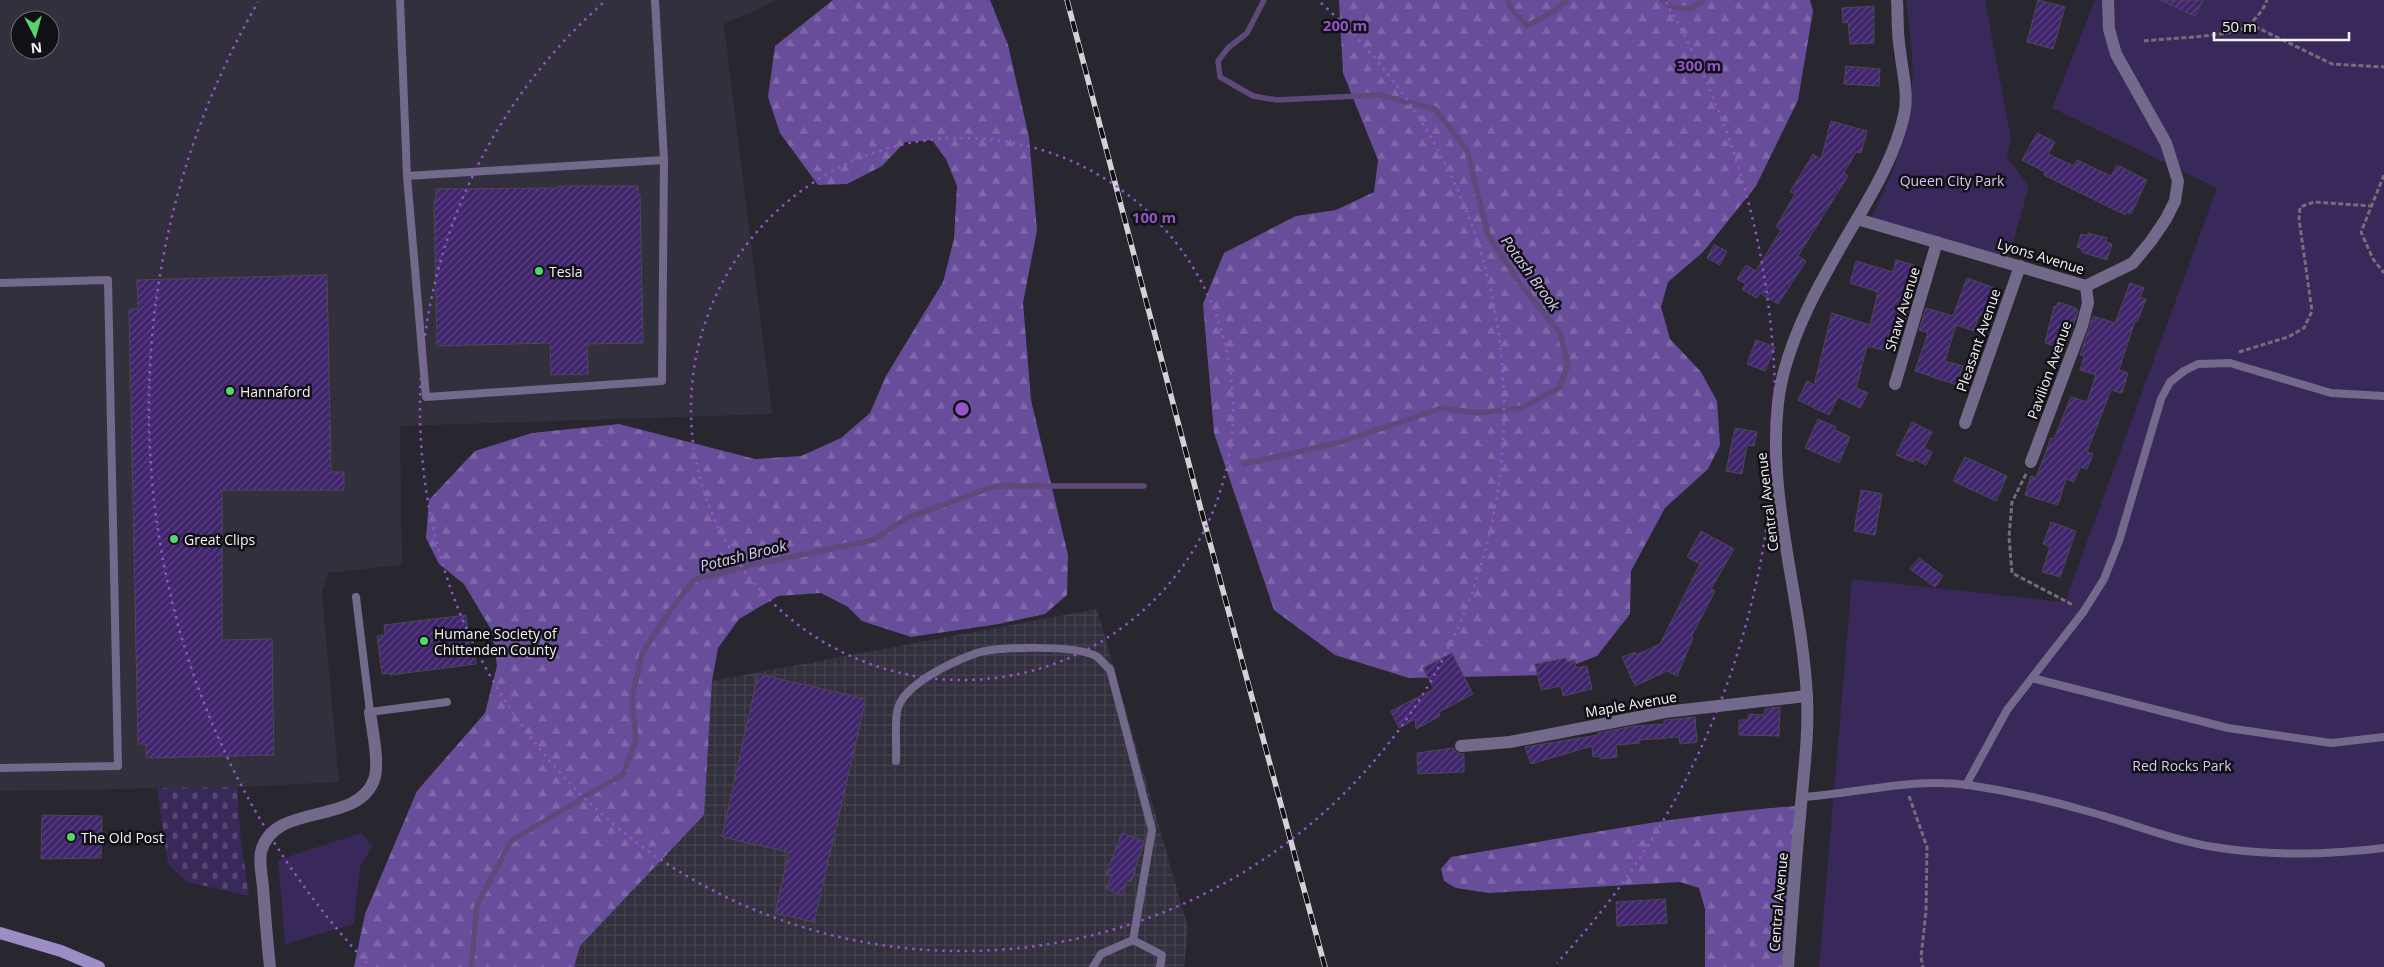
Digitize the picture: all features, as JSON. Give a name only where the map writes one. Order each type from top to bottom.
[{"type":"street","name":"Central Avenue","points":[[1788,967],[1808,725],[1804,657],[1778,487],[1776,443],[1779,400],[1789,360],[1803,322],[1828,269],[1884,171],[1899,134],[1905,112],[1906,90],[1899,48],[1897,0]]},
{"type":"street","name":"Lyons Avenue","points":[[1857,219],[2086,286],[2132,263],[2152,241],[2175,201],[2178,181],[2166,143],[2116,54],[2109,29],[2108,0]]},
{"type":"street","name":"Shaw Avenue","points":[[1895,384],[1937,242]]},
{"type":"street","name":"Pleasant Avenue","points":[[1965,423],[2020,266]]},
{"type":"street","name":"Pavilion Avenue","points":[[2031,462],[2082,326],[2088,303],[2086,286]]},
{"type":"street","name":"Maple Avenue","points":[[1461,746],[1510,742],[1665,712],[1807,696]]},
{"type":"street","points":[[270,967],[261,852],[272,833],[290,821],[352,804],[366,794],[375,779],[370,712]]},
{"type":"street","points":[[0,933],[61,951],[99,967]]},
{"type":"lane","points":[[400,0],[407,176],[426,397],[662,381],[664,160],[656,0]]},
{"type":"lane","points":[[407,176],[664,160]]},
{"type":"lane","points":[[0,283],[108,280],[118,766],[0,768]]},
{"type":"lane","points":[[1966,785],[2007,710],[2084,611],[2104,579],[2119,541],[2161,399],[2170,382],[2184,371],[2198,364],[2230,363],[2331,394],[2384,396]]},
{"type":"lane","points":[[356,597],[370,712],[447,702]]},
{"type":"lane","points":[[896,761],[898,708],[909,690],[937,671],[976,653],[1020,648],[1065,649],[1096,656],[1110,670],[1152,830],[1133,940]]},
{"type":"lane","points":[[2032,678],[2228,728],[2332,743],[2384,737]]},
{"type":"lane","points":[[1802,797],[1906,786],[1934,784],[1966,785],[2012,792],[2090,812],[2182,840],[2214,847],[2299,854],[2384,848]]},
{"type":"lane","points":[[1093,967],[1101,954],[1133,940]]},
{"type":"lane","points":[[1133,940],[1162,955],[1160,967]]},
{"type":"path","points":[[2144,40],[2214,34],[2242,28],[2264,9],[2267,0]]},
{"type":"path","points":[[2248,23],[2332,64],[2384,67]]},
{"type":"path","points":[[2384,174],[2361,232],[2373,259],[2384,273]]},
{"type":"path","points":[[2234,354],[2288,337],[2304,328],[2312,311],[2298,219],[2300,207],[2314,202],[2371,206]]},
{"type":"path","points":[[2031,462],[2012,502],[2009,537],[2012,573],[2084,611]]},
{"type":"path","points":[[1906,786],[1927,846],[1926,911],[1921,957],[1922,967]]},
{"type":"shaded area","points":[[0,0],[778,0],[724,24],[772,414],[400,426],[402,565],[328,573],[322,593],[339,782],[237,787],[0,791]]},
{"type":"shaded area","points":[[1097,609],[1188,928],[1184,967],[574,967],[580,946],[704,815],[712,681]]},
{"type":"green space","points":[[833,0],[990,0],[1008,45],[1029,137],[1037,230],[1023,303],[1031,400],[1068,555],[1067,595],[1045,614],[999,624],[911,637],[862,621],[848,607],[821,593],[778,596],[739,619],[718,648],[712,681],[704,815],[580,946],[574,967],[354,967],[365,914],[417,791],[485,713],[497,666],[492,631],[464,584],[439,564],[426,538],[429,500],[475,451],[532,433],[619,424],[755,459],[801,456],[841,438],[870,413],[886,376],[943,282],[954,239],[957,186],[946,159],[932,140],[905,142],[882,166],[847,184],[818,185],[780,133],[768,97],[775,46]]},
{"type":"green space","points":[[1339,0],[1810,0],[1813,11],[1798,100],[1756,186],[1703,252],[1668,282],[1661,307],[1670,339],[1701,372],[1717,401],[1720,445],[1708,469],[1665,508],[1631,571],[1630,614],[1597,656],[1547,675],[1409,678],[1335,655],[1274,610],[1214,433],[1203,304],[1224,253],[1296,216],[1336,210],[1374,192],[1378,160],[1343,73]]},
{"type":"green space","name":"Queen City Park","points":[[1906,0],[1985,0],[2011,139],[2007,158],[2029,186],[2009,257],[1871,219],[1896,161],[1909,116],[1912,62]]},
{"type":"green space","name":"Red Rocks Park","points":[[2095,0],[2384,0],[2384,967],[1819,967],[1852,579],[2065,602],[2217,188],[2052,108]]},
{"type":"green space","points":[[237,787],[241,842],[249,896],[187,882],[168,864],[157,788]]},
{"type":"green space","points":[[1796,806],[1783,967],[1705,967],[1705,909],[1699,888],[1680,882],[1489,893],[1456,888],[1444,881],[1441,869],[1451,857],[1666,821]]},
{"type":"green space","points":[[361,833],[373,846],[360,866],[354,924],[285,944],[278,860]]},
{"type":"building","points":[[2038,0],[2065,7],[2053,49],[2027,42]]},
{"type":"building","points":[[2160,0],[2203,0],[2195,16]]},
{"type":"building","points":[[1874,6],[1874,43],[1850,44],[1848,22],[1843,23],[1842,8]]},
{"type":"building","points":[[1846,66],[1880,69],[1879,86],[1844,84]]},
{"type":"building","points":[[1831,121],[1867,131],[1861,153],[1856,152],[1844,173],[1848,176],[1798,256],[1806,261],[1778,304],[1760,293],[1757,298],[1742,289],[1746,284],[1737,279],[1746,265],[1756,271],[1781,230],[1776,227],[1795,194],[1790,192],[1813,154],[1821,159]]},
{"type":"building","points":[[2037,133],[2055,142],[2048,154],[2074,166],[2077,160],[2111,176],[2117,165],[2147,180],[2131,214],[2127,212],[2125,215],[2044,175],[2045,172],[2022,160]]},
{"type":"building","name":"Tesla","points":[[558,186],[638,186],[638,194],[640,194],[643,343],[587,344],[588,374],[551,375],[550,343],[437,346],[434,200],[436,200],[436,189],[558,188]]},
{"type":"building","points":[[2088,233],[2107,238],[2106,242],[2112,244],[2107,260],[2082,252],[2082,249],[2077,247],[2081,234],[2087,236]]},
{"type":"building","points":[[1714,245],[1727,251],[1720,265],[1707,258]]},
{"type":"building","points":[[1896,260],[1914,265],[1903,301],[1910,303],[1904,325],[1897,323],[1891,352],[1867,346],[1856,388],[1868,393],[1860,408],[1838,397],[1829,415],[1798,400],[1807,381],[1814,385],[1832,313],[1870,325],[1878,292],[1850,283],[1856,261],[1893,272]]},
{"type":"building","points":[[327,275],[331,472],[344,472],[344,490],[222,490],[222,640],[272,639],[274,755],[146,758],[146,744],[138,744],[129,309],[138,309],[137,280]]},
{"type":"building","points":[[1967,278],[1995,288],[1984,317],[1979,315],[1974,331],[1956,325],[1945,361],[1963,366],[1957,385],[1915,371],[1928,333],[1919,330],[1926,308],[1953,316]]},
{"type":"building","points":[[2130,283],[2144,288],[2140,297],[2146,299],[2137,322],[2135,321],[2119,370],[2128,373],[2122,393],[2111,390],[2087,452],[2093,454],[2087,469],[2080,467],[2074,482],[2066,479],[2058,505],[2025,495],[2031,476],[2036,478],[2051,438],[2054,439],[2071,397],[2087,402],[2096,375],[2080,370],[2084,356],[2080,355],[2093,316],[2115,323]]},
{"type":"building","points":[[2058,302],[2076,308],[2078,311],[2065,349],[2045,343],[2054,306],[2057,307]]},
{"type":"building","points":[[1756,340],[1775,347],[1765,371],[1747,364]]},
{"type":"building","points":[[1818,419],[1836,427],[1835,430],[1850,437],[1839,463],[1805,448]]},
{"type":"building","points":[[1912,422],[1932,432],[1924,448],[1932,452],[1926,465],[1914,459],[1913,462],[1896,455]]},
{"type":"building","points":[[1735,428],[1757,432],[1754,446],[1747,445],[1742,474],[1726,471]]},
{"type":"building","points":[[1965,457],[2007,476],[1996,501],[1953,481]]},
{"type":"building","points":[[1861,490],[1882,494],[1875,535],[1854,531]]},
{"type":"building","points":[[2051,522],[2076,531],[2060,577],[2042,572],[2050,547],[2043,544]]},
{"type":"building","points":[[1701,531],[1734,549],[1711,589],[1715,591],[1691,637],[1693,638],[1677,676],[1667,671],[1635,686],[1622,657],[1635,652],[1636,655],[1660,644],[1700,564],[1687,557]]},
{"type":"building","points":[[1919,558],[1943,576],[1935,587],[1910,569]]},
{"type":"building","name":"Humane Society of Chittenden County","points":[[466,615],[470,647],[474,646],[476,664],[390,675],[390,673],[382,674],[377,636],[385,635],[384,625]]},
{"type":"building","points":[[1452,653],[1473,694],[1439,712],[1440,716],[1416,729],[1415,719],[1399,728],[1391,711],[1434,689],[1423,668]]},
{"type":"building","points":[[1566,658],[1567,662],[1575,660],[1576,668],[1587,666],[1592,689],[1563,696],[1561,686],[1541,690],[1535,664]]},
{"type":"building","points":[[758,674],[866,699],[814,922],[775,913],[789,852],[722,837]]},
{"type":"building","points":[[1780,707],[1779,736],[1739,735],[1739,720],[1748,720],[1749,714],[1764,715],[1765,709]]},
{"type":"building","points":[[1695,717],[1697,742],[1680,744],[1679,737],[1639,740],[1640,743],[1616,745],[1617,757],[1600,759],[1600,756],[1593,757],[1592,746],[1531,764],[1525,747],[1598,735],[1598,733],[1634,726],[1664,724],[1664,720]]},
{"type":"building","points":[[1453,748],[1457,753],[1464,754],[1464,772],[1418,774],[1417,753]]},
{"type":"building","name":"The Old Post","points":[[42,815],[102,816],[101,858],[41,859]]},
{"type":"building","points":[[1122,833],[1144,841],[1131,882],[1127,881],[1122,895],[1106,889],[1111,875],[1106,874]]},
{"type":"building","points":[[1665,899],[1667,923],[1617,926],[1616,902]]},
{"type":"waterway","name":"Potash Brook","points":[[1244,464],[1341,442],[1442,408],[1479,413],[1521,408],[1559,388],[1568,365],[1560,333],[1521,285],[1488,235],[1467,150],[1435,109],[1379,95],[1277,100],[1253,96],[1220,77],[1218,61],[1228,48],[1247,33],[1264,0]]},
{"type":"waterway","name":"Potash Brook","points":[[1508,0],[1510,7],[1527,26],[1554,11],[1567,0]]},
{"type":"waterway","name":"Potash Brook","points":[[1662,0],[1671,7],[1691,9],[1703,0]]},
{"type":"waterway","name":"Potash Brook","points":[[471,967],[477,905],[511,841],[623,774],[636,740],[632,698],[642,654],[669,612],[694,580],[747,566],[873,540],[907,518],[995,486],[1144,486]]},
{"type":"railway","points":[[1067,0],[1200,506],[1325,967]]},
{"type":"place","name":"Tesla","points":[[539,271]]},
{"type":"place","name":"Hannaford","points":[[230,391]]},
{"type":"place","name":"Great Clips","points":[[174,539]]},
{"type":"place","name":"Humane Society of Chittenden County","points":[[424,641]]},
{"type":"place","name":"The Old Post","points":[[71,837]]}]
